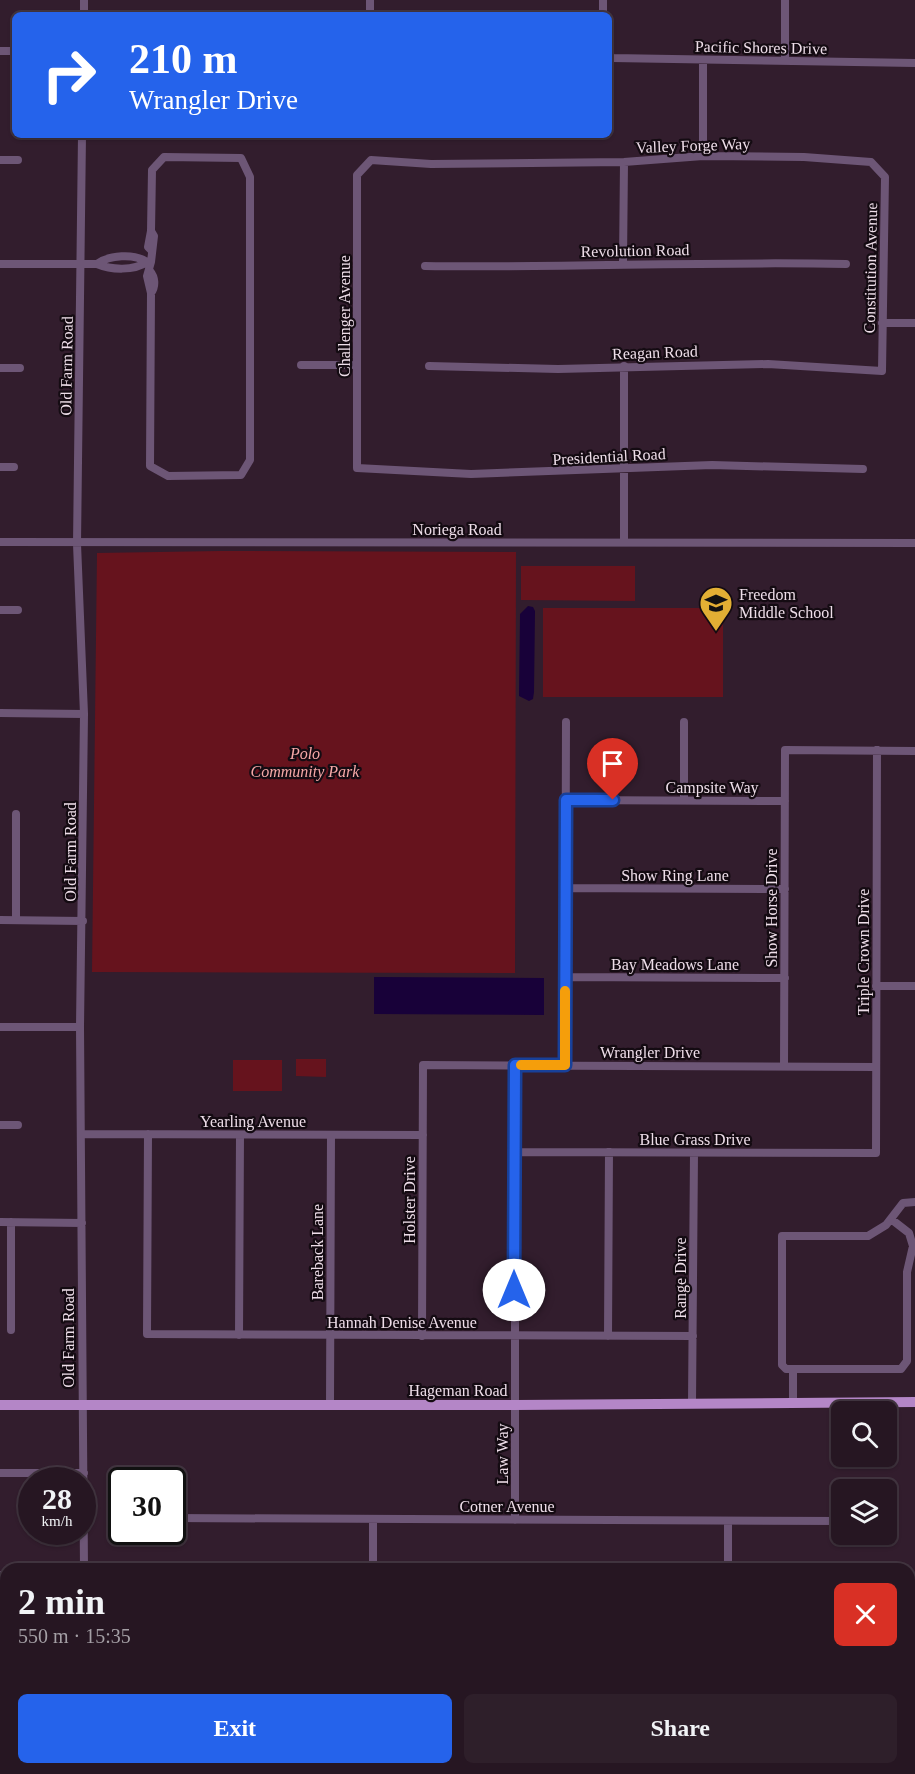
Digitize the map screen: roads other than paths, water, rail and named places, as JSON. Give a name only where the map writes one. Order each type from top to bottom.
[{"type":"main road","name":"Hageman Road","points":[[0,1405],[915,1402]]},
{"type":"street","points":[[785,0],[785,61]]},
{"type":"street","name":"Pacific Shores Drive","points":[[612,58],[915,63]]},
{"type":"street","points":[[703,60],[703,156]]},
{"type":"street","name":"Old Farm Road","points":[[82,138],[77,544],[84,714],[80,1027],[84,1467]]},
{"type":"street","name":"Valley Forge Way","points":[[364,167],[371,160],[431,164],[624,162],[703,156],[804,157],[860,161],[872,162],[878,169]]},
{"type":"street","points":[[164,157],[241,158],[250,177],[250,460],[242,475],[168,476],[150,466],[151,293],[147,276],[150,265],[151,250],[154,247],[154,236],[151,231],[152,170],[164,157]]},
{"type":"street","points":[[0,160],[18,160]]},
{"type":"street","points":[[623,263],[624,162]]},
{"type":"street","name":"Challenger Avenue","points":[[357,468],[357,175],[364,167]]},
{"type":"street","name":"Constitution Avenue","points":[[878,169],[885,177],[882,371]]},
{"type":"street","name":"Revolution Road","points":[[425,266],[534,267],[623,263],[846,264]]},
{"type":"street","points":[[0,264],[97,264],[106,267],[139,268],[150,265]]},
{"type":"street","points":[[882,323],[915,324]]},
{"type":"street","name":"Reagan Road","points":[[429,366],[500,369],[768,364],[882,371]]},
{"type":"street","points":[[301,365],[357,365]]},
{"type":"street","points":[[624,366],[624,542]]},
{"type":"street","points":[[0,368],[20,368]]},
{"type":"street","name":"Presidential Road","points":[[357,468],[471,474],[769,465],[862,469]]},
{"type":"street","points":[[0,468],[14,468]]},
{"type":"street","name":"Noriega Road","points":[[0,542],[77,544],[915,543]]},
{"type":"street","points":[[0,610],[18,610]]},
{"type":"street","points":[[0,713],[84,714]]},
{"type":"street","points":[[565,1065],[566,722]]},
{"type":"street","points":[[684,722],[684,800]]},
{"type":"street","name":"Show Horse Drive","points":[[784,1066],[785,750],[877,750]]},
{"type":"street","points":[[877,750],[915,751]]},
{"type":"street","name":"Triple Crown Drive","points":[[876,1153],[877,750]]},
{"type":"street","name":"Campsite Way","points":[[566,800],[785,801]]},
{"type":"street","points":[[16,814],[16,920]]},
{"type":"street","name":"Show Ring Lane","points":[[565,888],[785,889]]},
{"type":"street","points":[[0,920],[83,921]]},
{"type":"street","name":"Bay Meadows Lane","points":[[565,977],[784,978]]},
{"type":"street","points":[[876,986],[915,986]]},
{"type":"street","points":[[0,1027],[80,1027]]},
{"type":"street","name":"Wrangler Drive","points":[[423,1065],[876,1066]]},
{"type":"street","name":"Holster Drive","points":[[422,1335],[423,1065]]},
{"type":"street","name":"Law Way","points":[[515,1065],[515,1520]]},
{"type":"street","points":[[0,1125],[18,1125]]},
{"type":"street","name":"Yearling Avenue","points":[[82,1134],[423,1135]]},
{"type":"street","name":"Hannah Denise Avenue","points":[[148,1134],[147,1334],[693,1336]]},
{"type":"street","points":[[239,1335],[240,1135]]},
{"type":"street","name":"Bareback Lane","points":[[330,1405],[332,1135]]},
{"type":"street","name":"Blue Grass Drive","points":[[515,1152],[876,1153]]},
{"type":"street","points":[[608,1336],[609,1152]]},
{"type":"street","name":"Range Drive","points":[[692,1404],[694,1153]]},
{"type":"street","points":[[891,1219],[909,1233],[913,1246],[907,1272],[907,1361],[905,1365],[901,1369],[786,1369],[782,1365],[782,1236],[859,1238],[879,1230],[903,1203],[915,1202]]},
{"type":"street","points":[[0,1222],[82,1222]]},
{"type":"street","points":[[11,1222],[11,1330]]},
{"type":"street","points":[[793,1369],[793,1403]]},
{"type":"street","points":[[0,1473],[18,1473]]},
{"type":"street","name":"Cotner Avenue","points":[[186,1518],[831,1521]]},
{"type":"street","points":[[373,1519],[373,1563]]},
{"type":"street","points":[[728,1521],[728,1563]]},
{"type":"street","name":"Old Farm Road","points":[[84,1545],[84,1563]]},
{"type":"place","name":"Freedom Middle School","points":[[716,632]]},
{"type":"park label","name":"Polo Community Park","points":[[305,762]]}]
